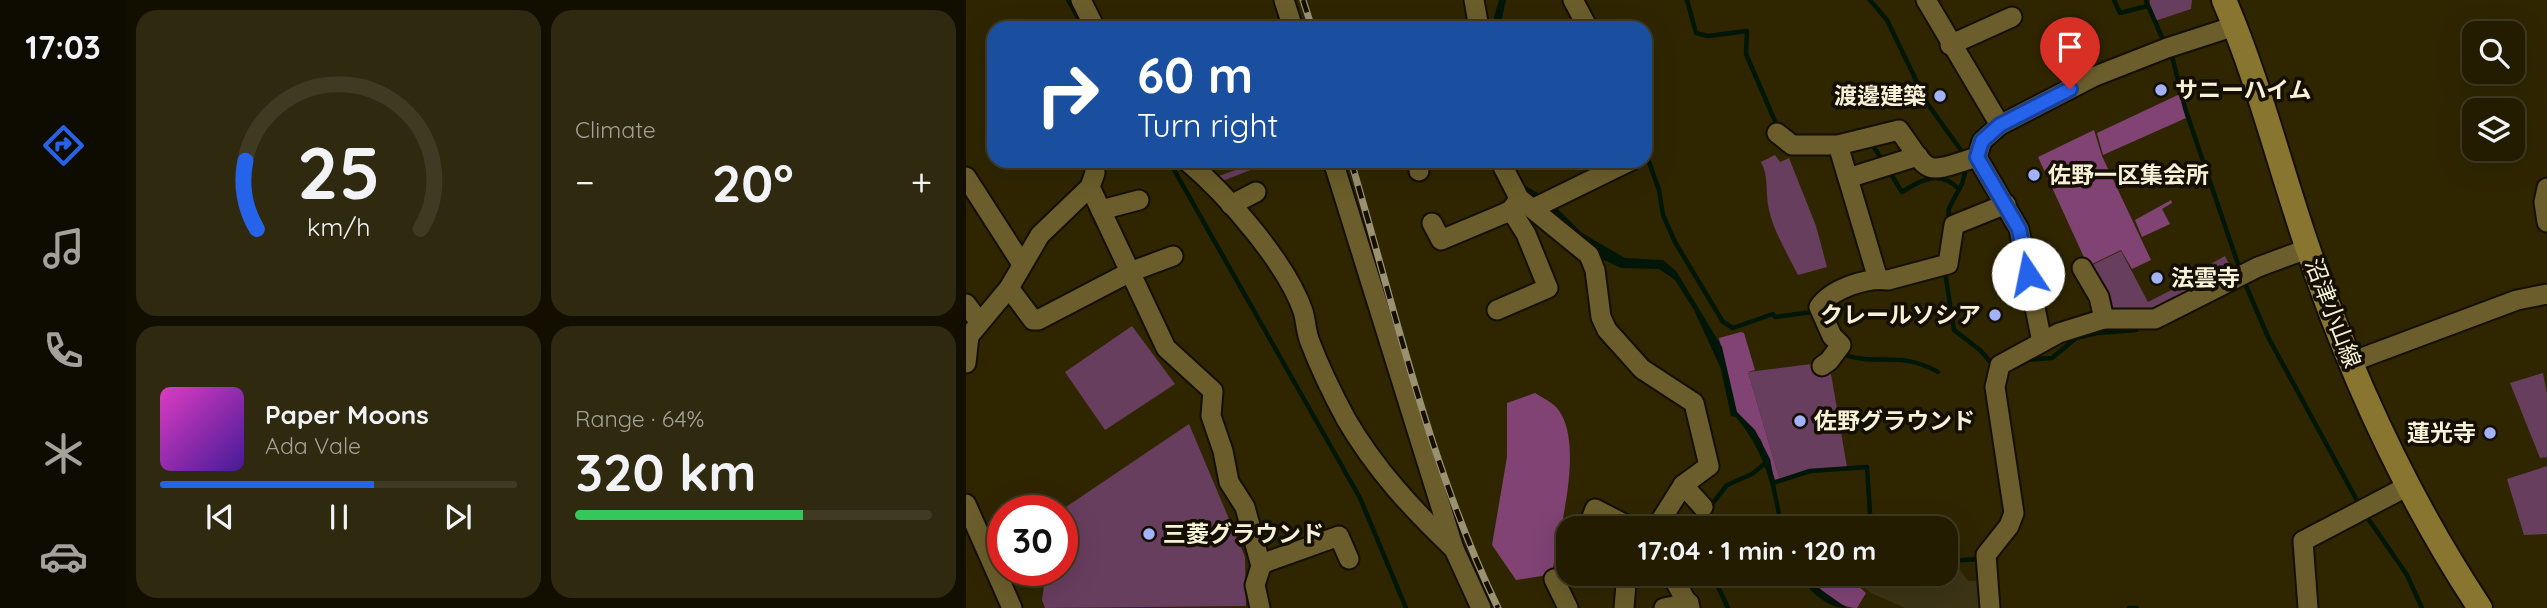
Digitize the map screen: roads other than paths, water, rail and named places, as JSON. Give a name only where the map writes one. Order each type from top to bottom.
[{"type":"main road","name":"沼津小山線","points":[[2224,0],[2235,26],[2307,249],[2351,362],[2406,487],[2437,542],[2480,608]]},
{"type":"street","points":[[1081,0],[1092,21]]},
{"type":"street","points":[[1284,0],[1291,21]]},
{"type":"street","points":[[1474,0],[1476,21]]},
{"type":"street","points":[[1573,0],[1582,21]]},
{"type":"street","points":[[1926,0],[1950,45],[2000,125]]},
{"type":"street","points":[[1950,45],[2012,17]]},
{"type":"street","points":[[2042,342],[2019,229],[1977,157],[1982,141],[2000,125],[2093,77],[2166,48],[2235,26]]},
{"type":"street","points":[[1777,133],[1792,145],[1838,145],[1896,124],[1926,168]]},
{"type":"street","points":[[1838,145],[1878,279]]},
{"type":"street","points":[[1848,178],[1926,168],[1933,170],[1977,157]]},
{"type":"street","points":[[966,363],[972,316],[1009,288],[1040,236],[1090,187],[1096,173],[1095,168]]},
{"type":"street","points":[[1195,168],[1214,184],[1281,269],[1303,311],[1309,340],[1345,417],[1372,459],[1402,499],[1454,549]]},
{"type":"street","points":[[1335,168],[1454,549],[1481,608]]},
{"type":"street","points":[[1505,168],[1525,197],[1590,256],[1595,270],[1601,317],[1607,330],[1642,369],[1694,403],[1709,466],[1678,489],[1663,516]]},
{"type":"street","points":[[1432,223],[1441,240],[1525,197],[1610,168]]},
{"type":"street","points":[[966,177],[1022,264]]},
{"type":"street","points":[[1090,187],[1166,348],[1213,391],[1211,416],[1223,451],[1229,482],[1245,507],[1261,564],[1255,585],[1260,608]]},
{"type":"street","points":[[2547,188],[2544,202],[2547,222]]},
{"type":"street","points":[[1231,205],[1256,191]]},
{"type":"street","points":[[1497,310],[1548,288],[1527,234],[1525,197]]},
{"type":"street","points":[[1101,210],[1139,200]]},
{"type":"street","points":[[1822,366],[1841,345],[1832,336],[1819,307],[1831,293],[1878,279],[1888,280],[1941,266],[1954,225],[2006,204]]},
{"type":"street","points":[[1990,608],[1986,555],[2009,526],[2014,513],[1996,376],[2000,365],[2059,333],[2104,320],[2155,319],[2258,267],[2307,249]]},
{"type":"street","points":[[1009,288],[1033,320],[1038,320],[1130,272],[1173,256]]},
{"type":"street","points":[[2082,268],[2099,297],[2104,320]]},
{"type":"street","points":[[2351,362],[2517,300],[2547,294]]},
{"type":"street","points":[[1683,485],[1703,507]]},
{"type":"street","points":[[2308,608],[2303,541],[2406,487]]},
{"type":"street","points":[[966,504],[1012,608]]},
{"type":"street","points":[[1592,516],[1595,509],[1609,516]]},
{"type":"street","points":[[1261,564],[1339,536],[1349,559]]},
{"type":"street","points":[[1554,579],[1568,608]]},
{"type":"street","points":[[1624,608],[1626,586]]},
{"type":"street","points":[[1664,608],[1689,605],[1678,586]]},
{"type":"waterway","points":[[1068,0],[1080,21]]},
{"type":"waterway","points":[[1687,0],[1696,33],[1708,36],[1747,31],[1746,54],[1778,128]]},
{"type":"waterway","points":[[1870,0],[1887,20],[1927,103],[1965,156]]},
{"type":"waterway","points":[[2114,0],[2120,13],[2147,6]]},
{"type":"waterway","points":[[2146,1],[2164,42]]},
{"type":"waterway","points":[[2171,52],[2185,108],[2240,270]]},
{"type":"waterway","points":[[1870,141],[1882,160]]},
{"type":"waterway","points":[[1948,222],[1949,208],[1962,184],[1967,165]]},
{"type":"waterway","points":[[1173,168],[1360,498],[1406,608]]},
{"type":"waterway","points":[[1651,168],[1659,190],[1663,215],[1675,242],[1723,322],[1733,328],[1773,314]]},
{"type":"waterway","points":[[1889,171],[1902,192],[1931,178],[1952,183],[1959,189]]},
{"type":"waterway","points":[[1945,272],[1954,330],[1980,350],[1994,366]]},
{"type":"waterway","points":[[2244,281],[2268,337],[2360,506]]},
{"type":"waterway","points":[[1775,317],[1813,312]]},
{"type":"waterway","points":[[2026,360],[2052,358],[2076,338],[2097,333],[2136,330]]},
{"type":"waterway","points":[[1842,354],[1855,358],[1912,362],[1938,372]]},
{"type":"waterway","points":[[1702,516],[1727,485],[1752,474],[1768,461]]},
{"type":"waterway","points":[[1773,483],[1810,471],[1867,467],[1870,516]]},
{"type":"waterway","points":[[2365,514],[2407,575],[2422,608]]},
{"type":"waterway","points":[[1958,560],[1980,559]]},
{"type":"waterway","points":[[1718,586],[1728,608]]},
{"type":"waterway","points":[[2129,608],[2137,608]]},
{"type":"railway","points":[[1303,0],[1310,21]]},
{"type":"railway","points":[[1353,168],[1433,444],[1474,554],[1498,608]]},
{"type":"place","name":"サニーハイム","points":[[2161,90]]},
{"type":"place","name":"渡邊建築","points":[[1940,96]]},
{"type":"place","name":"佐野一区集会所","points":[[2034,175]]},
{"type":"place","name":"法雲寺","points":[[2157,278]]},
{"type":"place","name":"クレールソシア","points":[[1995,315]]},
{"type":"place","name":"佐野グラウンド","points":[[1800,421]]},
{"type":"place","name":"蓮光寺","points":[[2490,433]]},
{"type":"place","name":"三菱グラウンド","points":[[1149,534]]}]
